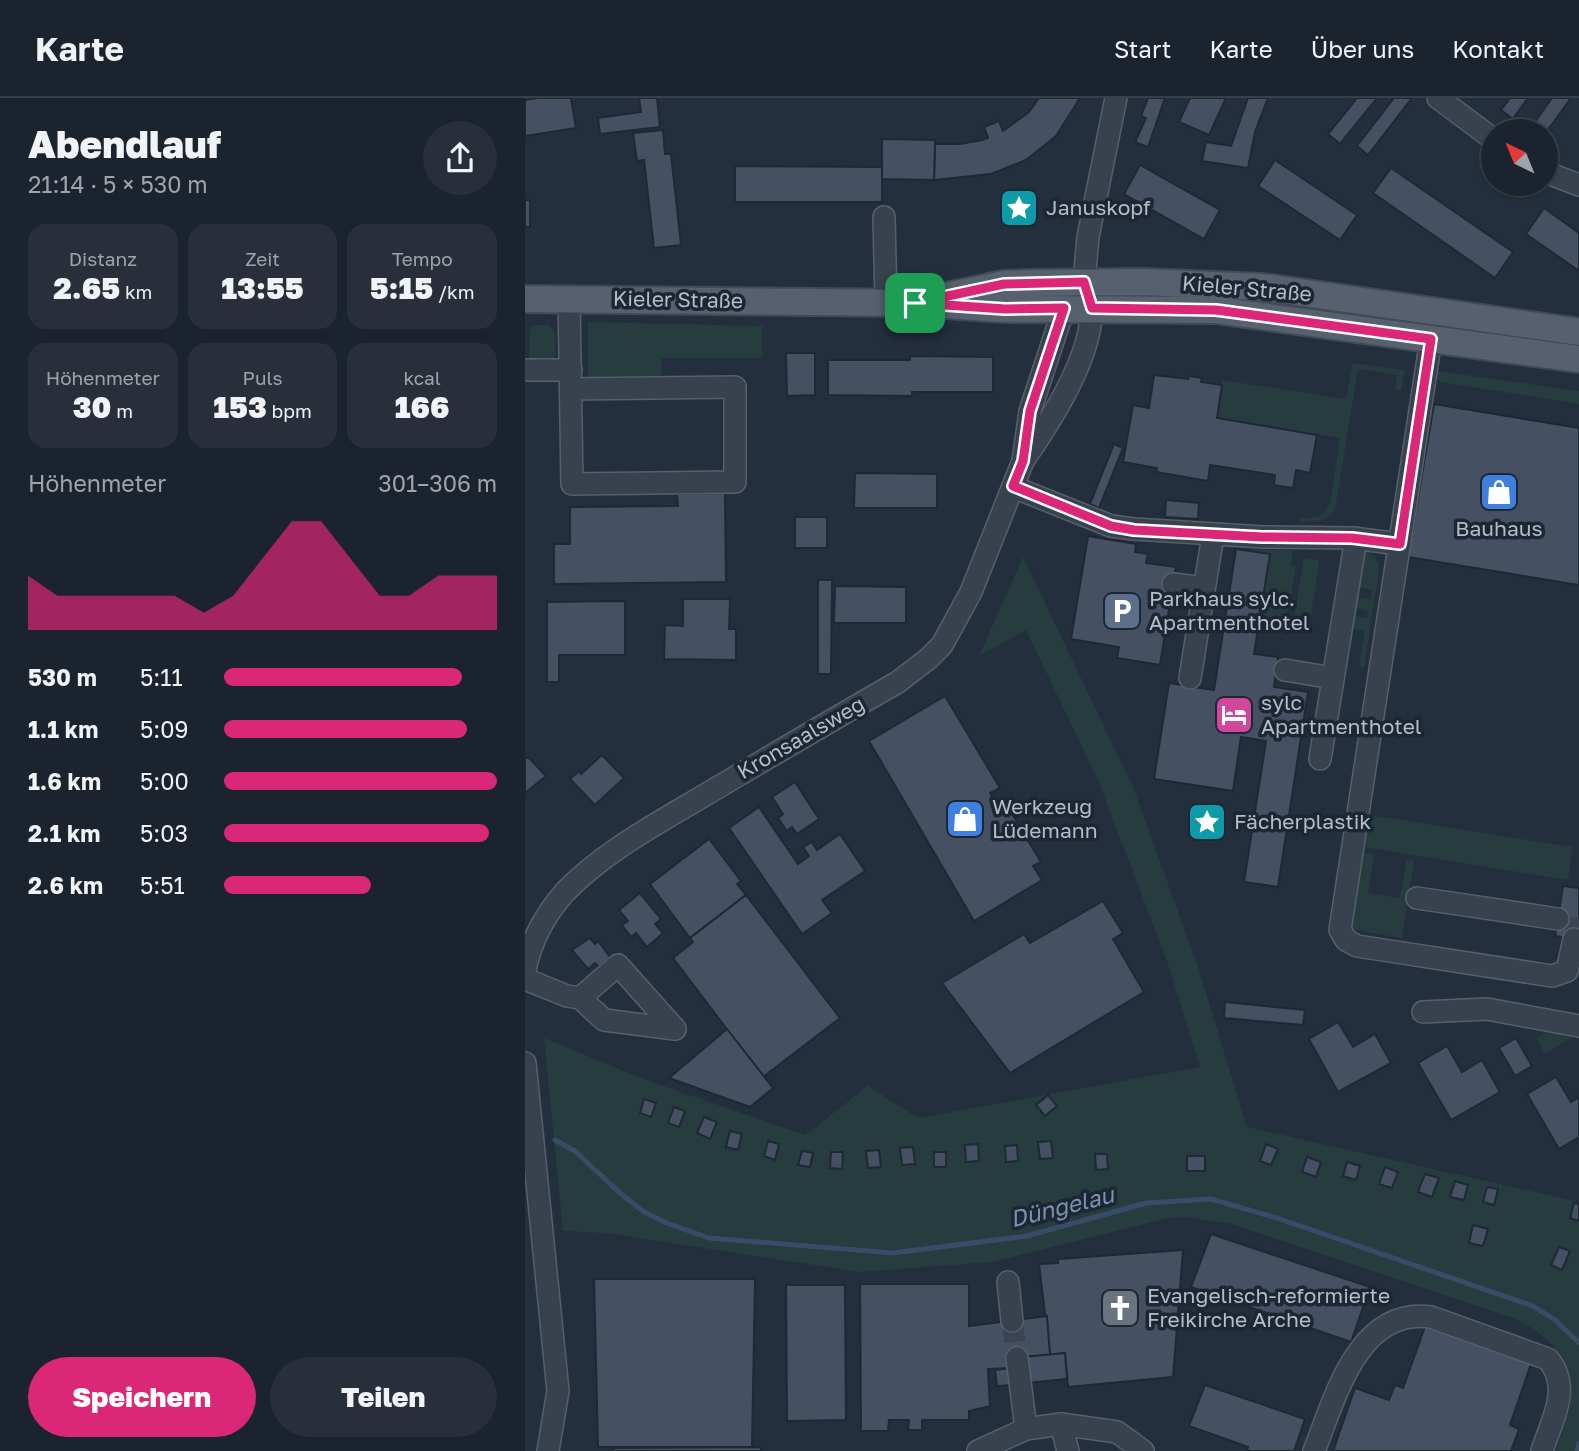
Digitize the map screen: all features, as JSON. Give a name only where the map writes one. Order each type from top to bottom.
[{"type":"main road","name":"Kieler Straße","points":[[915,303],[1004,284],[1084,282],[1263,287],[1579,332]]},
{"type":"main road","name":"Kieler Straße","points":[[525,299],[886,302],[1005,309],[1216,310],[1579,359]]},
{"type":"street","points":[[1084,282],[1093,212],[1116,98]]},
{"type":"street","points":[[1438,98],[1481,130]]},
{"type":"street","points":[[1558,177],[1579,185]]},
{"type":"street","points":[[884,217],[886,302]]},
{"type":"street","name":"Kronsaalsweg","points":[[525,970],[532,946],[546,918],[580,878],[683,808],[898,682],[928,659],[941,645],[961,612],[1023,461],[1050,423],[1085,347],[1092,308],[1084,282]]},
{"type":"street","name":"Kronsaalsweg","points":[[1023,461],[1030,411],[1064,308],[1084,282]]},
{"type":"street","points":[[525,370],[571,379],[734,387],[735,482],[572,484],[571,379],[569,298]]},
{"type":"street","points":[[1431,339],[1340,930],[1346,940],[1357,946],[1552,976],[1567,971],[1574,939]]},
{"type":"street","points":[[1013,486],[1111,526],[1213,535],[1356,538],[1400,544]]},
{"type":"street","points":[[1190,678],[1213,535]]},
{"type":"street","points":[[1320,759],[1356,538]]},
{"type":"street","points":[[1173,584],[1205,588]]},
{"type":"street","points":[[1285,670],[1333,678]]},
{"type":"street","points":[[1417,898],[1558,919]]},
{"type":"street","points":[[525,979],[567,996],[580,998]]},
{"type":"street","points":[[1423,1012],[1487,1009],[1579,1026]]},
{"type":"street","points":[[525,1063],[558,1391],[548,1451]]},
{"type":"street","points":[[1008,1282],[1012,1321]]},
{"type":"street","points":[[1314,1451],[1342,1382],[1362,1348],[1375,1331],[1389,1322],[1415,1315],[1431,1317],[1548,1359],[1556,1369],[1562,1387],[1542,1451]]},
{"type":"street","points":[[1017,1358],[1025,1429]]},
{"type":"street","points":[[1061,1424],[1068,1451]]},
{"type":"street","points":[[981,1450],[1025,1429],[1061,1424],[1117,1432],[1143,1451]]},
{"type":"green space","points":[[588,322],[762,326],[762,358],[662,358],[661,378],[588,378]]},
{"type":"green space","points":[[533,325],[549,325],[555,333],[555,360],[529,360],[530,331]]},
{"type":"green space","points":[[1353,363],[1405,370],[1401,391],[1395,390],[1397,375],[1358,369],[1335,510],[1322,521],[1300,522],[1300,519],[1321,516],[1330,504],[1340,438],[1217,418],[1222,380],[1346,399]]},
{"type":"green space","points":[[1436,371],[1579,391],[1579,404],[1441,382],[1436,378]]},
{"type":"green space","points":[[1252,549],[1293,550],[1291,566],[1296,567],[1284,632],[1258,628],[1270,554]]},
{"type":"green space","points":[[1363,551],[1375,558],[1379,572],[1364,667],[1359,666],[1365,631],[1351,629],[1353,616],[1367,618],[1368,611],[1354,608],[1356,597],[1370,599],[1372,590],[1357,587]]},
{"type":"green space","points":[[1023,557],[1133,787],[1198,967],[1247,1127],[1579,1202],[1579,1451],[1556,1451],[1567,1409],[1567,1374],[1562,1359],[1537,1331],[1516,1319],[1232,1224],[1185,1217],[1168,1218],[992,1262],[860,1272],[606,1233],[563,1231],[544,1038],[646,1080],[805,1135],[868,1086],[918,1118],[1200,1067],[1168,964],[1098,780],[1026,630],[979,656]]},
{"type":"green space","points":[[1304,558],[1318,560],[1319,565],[1309,628],[1293,626]]},
{"type":"green space","points":[[1364,814],[1572,847],[1568,880],[1358,846]]},
{"type":"green space","points":[[1358,852],[1374,854],[1368,893],[1400,898],[1407,860],[1414,861],[1402,938],[1349,929]]},
{"type":"green space","points":[[1547,1031],[1575,1036],[1545,1054],[1536,1038]]},
{"type":"building","points":[[571,98],[576,128],[525,136],[525,100]]},
{"type":"building","points":[[639,98],[657,98],[660,127],[600,134],[598,118],[641,112]]},
{"type":"building","points":[[1039,98],[1080,98],[1056,136],[1026,160],[991,174],[934,180],[935,144],[960,144],[988,138],[984,127],[999,121],[1003,131],[1029,112]]},
{"type":"building","points":[[1148,98],[1165,98],[1148,147],[1135,142],[1146,118],[1141,116]]},
{"type":"building","points":[[1190,98],[1226,98],[1209,135],[1179,122]]},
{"type":"building","points":[[1248,98],[1268,98],[1255,132],[1248,168],[1202,161],[1206,142],[1231,146]]},
{"type":"building","points":[[1357,98],[1377,98],[1340,144],[1328,134]]},
{"type":"building","points":[[1394,98],[1412,98],[1368,155],[1357,146]]},
{"type":"building","points":[[1510,98],[1528,98],[1513,119],[1501,110]]},
{"type":"building","points":[[1552,98],[1571,98],[1556,119],[1537,119]]},
{"type":"building","points":[[663,130],[665,154],[671,154],[681,245],[654,248],[644,160],[637,161],[633,133]]},
{"type":"building","points":[[882,139],[935,140],[934,180],[882,179]]},
{"type":"building","points":[[1275,160],[1357,215],[1340,240],[1258,186]]},
{"type":"building","points":[[1140,165],[1220,210],[1204,239],[1124,194]]},
{"type":"building","points":[[735,166],[882,167],[882,202],[735,202]]},
{"type":"building","points":[[1391,168],[1513,252],[1495,278],[1373,193]]},
{"type":"building","points":[[525,200],[530,200],[530,227],[525,227]]},
{"type":"building","points":[[1544,208],[1579,233],[1579,271],[1526,234]]},
{"type":"building","points":[[786,353],[815,353],[815,395],[787,396]]},
{"type":"building","points":[[910,356],[993,357],[993,392],[912,392],[912,396],[828,395],[828,360],[910,360]]},
{"type":"building","points":[[1154,375],[1188,379],[1189,376],[1202,378],[1201,382],[1222,385],[1217,418],[1317,435],[1310,473],[1296,470],[1293,488],[1274,485],[1275,475],[1210,465],[1208,481],[1156,472],[1157,468],[1123,462],[1133,405],[1149,408]]},
{"type":"building","name":"Bauhaus","points":[[1434,404],[1579,428],[1579,585],[1408,557]]},
{"type":"building","points":[[1114,444],[1123,448],[1099,508],[1090,504]]},
{"type":"building","points":[[855,473],[937,474],[937,508],[854,508]]},
{"type":"building","points":[[725,493],[726,582],[554,584],[554,544],[570,544],[570,507],[678,506],[677,494]]},
{"type":"building","points":[[1166,500],[1199,503],[1198,519],[1165,517]]},
{"type":"building","points":[[795,517],[827,517],[827,548],[795,548]]},
{"type":"building","name":"Parkhaus sylc. Apartmenthotel","points":[[1088,536],[1136,544],[1135,552],[1148,554],[1146,563],[1176,567],[1160,665],[1117,658],[1119,647],[1071,639]]},
{"type":"building","name":"sylc Apartmenthotel","points":[[1236,549],[1270,554],[1254,654],[1278,657],[1274,687],[1308,692],[1278,887],[1244,882],[1266,741],[1241,737],[1233,791],[1154,779],[1169,683],[1214,690]]},
{"type":"building","points":[[818,580],[832,580],[831,674],[818,674]]},
{"type":"building","points":[[835,586],[906,587],[906,623],[834,623]]},
{"type":"building","points":[[683,599],[730,599],[729,629],[736,629],[736,660],[664,659],[665,625],[683,626]]},
{"type":"building","points":[[625,601],[625,655],[559,655],[559,682],[547,682],[547,602]]},
{"type":"building","name":"Werkzeug Lüdemann","points":[[945,696],[1000,788],[990,793],[996,804],[1003,799],[1041,862],[1033,866],[1042,880],[974,921],[869,741]]},
{"type":"building","points":[[602,755],[624,778],[595,805],[570,779],[579,771],[581,774]]},
{"type":"building","points":[[525,758],[529,758],[546,776],[525,793]]},
{"type":"building","points":[[795,782],[819,819],[797,834],[792,827],[787,831],[778,818],[783,814],[772,797]]},
{"type":"building","points":[[759,807],[798,864],[809,856],[803,847],[812,842],[817,850],[840,834],[865,871],[822,900],[832,913],[802,934],[729,828]]},
{"type":"building","points":[[709,839],[741,881],[737,884],[746,895],[690,938],[650,884]]},
{"type":"building","points":[[1563,886],[1579,888],[1579,940],[1555,936]]},
{"type":"building","points":[[640,893],[661,919],[655,924],[663,933],[647,947],[636,933],[631,937],[622,925],[628,921],[619,910]]},
{"type":"building","points":[[746,895],[840,1018],[763,1077],[673,958],[693,942],[690,938]]},
{"type":"building","points":[[1103,901],[1123,933],[1113,939],[1144,992],[1010,1073],[942,983],[1024,934],[1030,943]]},
{"type":"building","points":[[590,938],[595,944],[598,941],[610,957],[599,967],[595,963],[588,969],[572,950]]},
{"type":"building","points":[[1225,1002],[1305,1010],[1303,1025],[1224,1018]]},
{"type":"building","points":[[1338,1022],[1353,1047],[1375,1034],[1391,1063],[1338,1092],[1309,1039]]},
{"type":"building","points":[[727,1029],[773,1088],[750,1107],[669,1078]]},
{"type":"building","points":[[1516,1038],[1532,1066],[1515,1076],[1499,1048]]},
{"type":"building","points":[[1447,1046],[1462,1072],[1482,1060],[1500,1092],[1451,1120],[1418,1063]]},
{"type":"building","points":[[1556,1077],[1571,1102],[1579,1097],[1579,1137],[1559,1149],[1527,1094]]},
{"type":"building","points":[[1048,1095],[1057,1106],[1045,1116],[1036,1105]]},
{"type":"building","points":[[644,1099],[656,1103],[651,1117],[640,1113]]},
{"type":"building","points":[[674,1107],[685,1111],[679,1127],[668,1123]]},
{"type":"building","points":[[704,1117],[717,1122],[710,1139],[697,1133]]},
{"type":"building","points":[[730,1131],[742,1134],[738,1150],[726,1147]]},
{"type":"building","points":[[768,1141],[779,1144],[775,1160],[764,1156]]},
{"type":"building","points":[[1051,1141],[1053,1158],[1040,1159],[1038,1142]]},
{"type":"building","points":[[978,1144],[979,1161],[966,1162],[965,1145]]},
{"type":"building","points":[[1266,1144],[1278,1149],[1271,1165],[1260,1161]]},
{"type":"building","points":[[1017,1145],[1018,1161],[1006,1162],[1005,1146]]},
{"type":"building","points":[[913,1147],[915,1164],[902,1165],[900,1148]]},
{"type":"building","points":[[879,1150],[881,1167],[868,1168],[866,1151]]},
{"type":"building","points":[[802,1151],[813,1153],[810,1167],[798,1165]]},
{"type":"building","points":[[831,1152],[843,1152],[842,1169],[830,1168]]},
{"type":"building","points":[[934,1152],[946,1152],[946,1167],[934,1167]]},
{"type":"building","points":[[1095,1154],[1107,1154],[1108,1169],[1096,1170]]},
{"type":"building","points":[[1187,1156],[1205,1156],[1205,1171],[1187,1171]]},
{"type":"building","points":[[1307,1157],[1321,1162],[1316,1177],[1302,1172]]},
{"type":"building","points":[[1347,1162],[1360,1166],[1356,1180],[1343,1176]]},
{"type":"building","points":[[1385,1167],[1398,1172],[1392,1188],[1379,1184]]},
{"type":"building","points":[[1425,1174],[1439,1178],[1432,1197],[1418,1192]]},
{"type":"building","points":[[1455,1181],[1468,1185],[1464,1200],[1450,1197]]},
{"type":"building","points":[[1487,1187],[1498,1189],[1494,1205],[1483,1202]]},
{"type":"building","points":[[1574,1203],[1579,1204],[1579,1221],[1570,1218]]},
{"type":"building","points":[[1473,1225],[1488,1229],[1483,1246],[1469,1243]]},
{"type":"building","points":[[1211,1234],[1370,1287],[1351,1342],[1191,1287]]},
{"type":"building","points":[[1559,1247],[1570,1251],[1562,1270],[1551,1265]]},
{"type":"building","name":"Evangelisch-reformierte Freikirche Arche","points":[[1183,1250],[1173,1377],[1068,1387],[1065,1353],[1050,1355],[1039,1264],[1058,1263],[1058,1259]]},
{"type":"building","points":[[594,1279],[755,1279],[752,1447],[598,1447]]},
{"type":"building","points":[[860,1284],[969,1284],[969,1326],[1047,1316],[1050,1355],[1023,1357],[1012,1368],[988,1369],[990,1406],[969,1411],[969,1420],[922,1420],[922,1430],[908,1430],[909,1420],[889,1420],[888,1431],[861,1431]]},
{"type":"building","points":[[786,1285],[845,1285],[846,1420],[787,1421]]},
{"type":"building","points":[[1426,1324],[1532,1361],[1510,1425],[1519,1429],[1511,1451],[1333,1451],[1355,1388],[1389,1400],[1395,1385],[1403,1388]]},
{"type":"building","points":[[1065,1353],[1067,1379],[1026,1383],[1023,1357]]},
{"type":"building","points":[[1012,1368],[1013,1385],[997,1386],[995,1370]]},
{"type":"building","points":[[1205,1385],[1305,1419],[1294,1451],[1247,1451],[1248,1447],[1189,1426]]},
{"type":"building","points":[[760,1447],[762,1451],[613,1451],[613,1448]]},
{"type":"waterway","name":"Düngelau","points":[[555,1140],[575,1151],[644,1212],[709,1238],[893,1253],[1027,1236],[1146,1203],[1211,1199],[1277,1218],[1533,1306],[1555,1320],[1579,1343]]},
{"type":"waterway","name":"Düngelau","points":[[1577,1451],[1579,1443]]},
{"type":"tunnel","points":[[1574,939],[1579,915]]},
{"type":"tunnel","points":[[1012,1321],[1017,1358]]},
{"type":"place","name":"Januskopf","points":[[1019,208]]},
{"type":"place","name":"Bauhaus","points":[[1499,492]]},
{"type":"place","name":"Parkhaus sylc. Apartmenthotel","points":[[1122,611]]},
{"type":"place","name":"sylc Apartmenthotel","points":[[1234,715]]},
{"type":"place","name":"Werkzeug Lüdemann","points":[[965,819]]},
{"type":"place","name":"Fächerplastik","points":[[1207,822]]},
{"type":"place","name":"Evangelisch-reformierte Freikirche Arche","points":[[1120,1308]]},
{"type":"route","points":[[1084,282],[1092,308],[1216,310],[1431,339],[1400,544],[1352,538],[1262,537],[1134,530],[1111,526],[1053,505],[1013,486],[1023,461],[1030,411],[1064,308],[1005,309],[915,303],[1004,284],[1084,282]]}]
